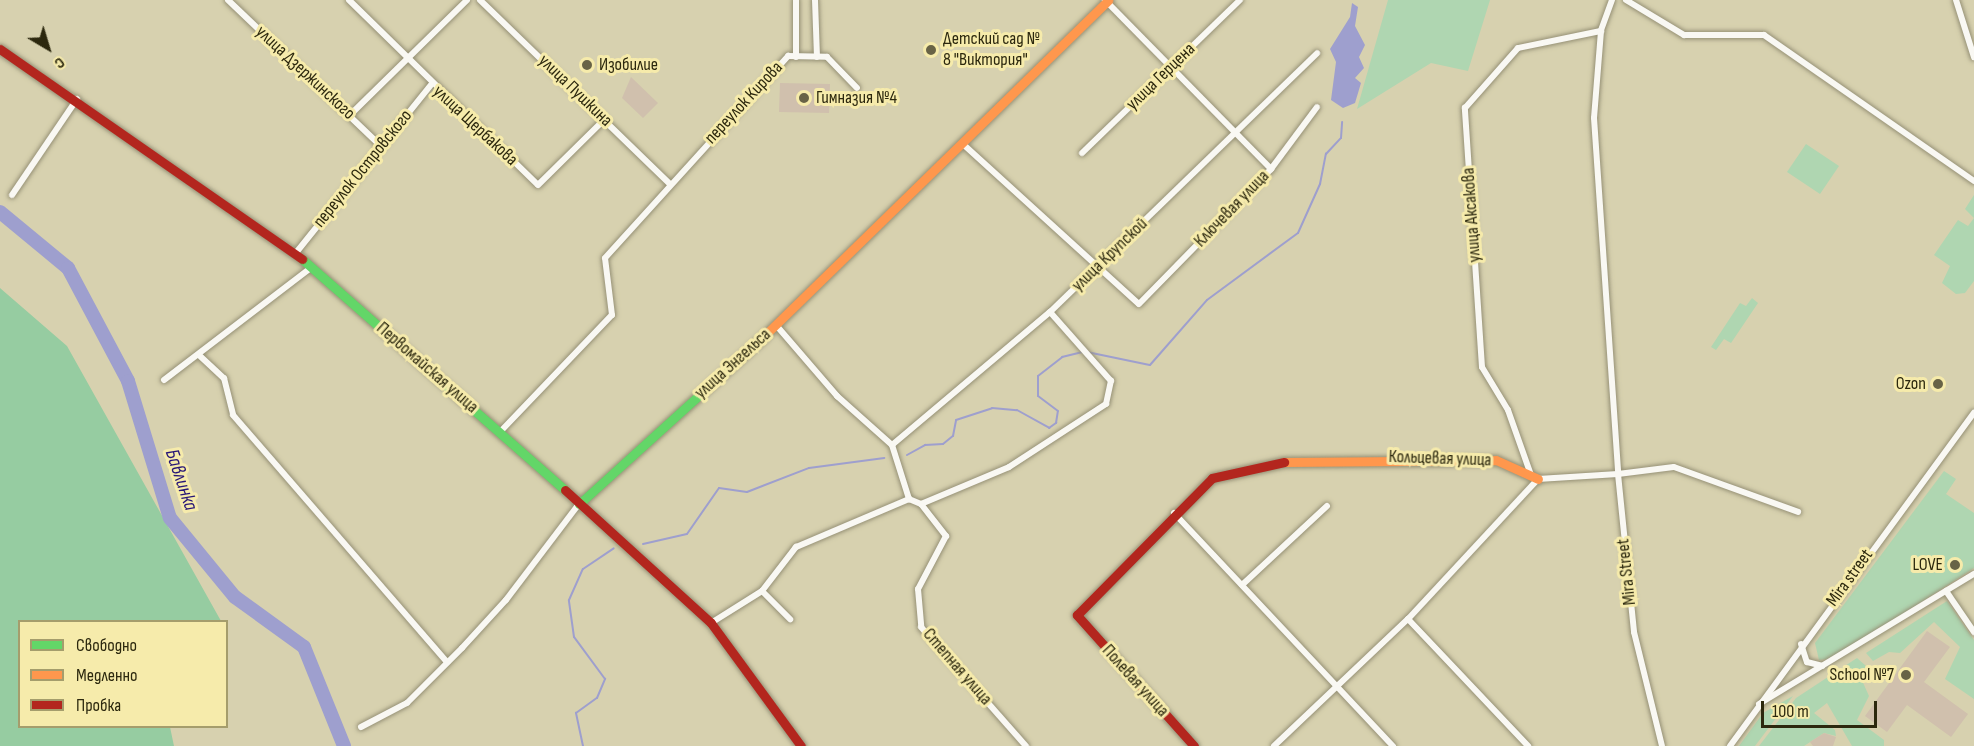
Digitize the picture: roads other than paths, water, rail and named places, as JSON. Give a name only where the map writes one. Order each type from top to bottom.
[{"type":"street","name":"улица Дзержинского","points":[[228,0],[381,146]]},
{"type":"street","name":"улица Щербакова","points":[[350,0],[431,85],[538,185],[604,120]]},
{"type":"street","points":[[350,115],[466,0]]},
{"type":"street","name":"улица Пушкина","points":[[480,0],[669,183]]},
{"type":"street","points":[[796,0],[796,57]]},
{"type":"street","points":[[815,0],[817,57],[827,57],[857,88]]},
{"type":"street","points":[[1106,0],[1170,69],[1271,169]]},
{"type":"street","name":"улица Энгельса","points":[[361,727],[407,702],[506,600],[579,504],[776,325],[964,145],[1106,0]]},
{"type":"street","name":"улица Герцена","points":[[1082,153],[1240,0]]},
{"type":"street","points":[[1612,0],[1601,31],[1594,118],[1618,474]]},
{"type":"street","points":[[1626,0],[1684,35],[1764,35],[1974,181]]},
{"type":"street","points":[[1956,0],[1974,57]]},
{"type":"street","name":"улица Аксакова","points":[[1534,477],[1508,410],[1482,367],[1465,108],[1518,48],[1601,31]]},
{"type":"street","name":"Первомайская улица","points":[[0,49],[77,99],[312,267],[500,432],[711,623],[801,746]]},
{"type":"street","name":"улица Крупской","points":[[892,445],[1050,312],[1317,53]]},
{"type":"street","name":"переулок Кирова","points":[[669,183],[788,56],[817,57]]},
{"type":"street","name":"переулок Островского","points":[[295,254],[431,85]]},
{"type":"street","points":[[12,195],[77,99]]},
{"type":"street","name":"Ключевая улица","points":[[1097,267],[1139,304],[1271,169],[1317,107]]},
{"type":"street","points":[[964,145],[1097,267]]},
{"type":"street","points":[[500,432],[612,315],[605,258],[669,183]]},
{"type":"street","points":[[164,380],[200,356],[312,267]]},
{"type":"street","points":[[921,504],[1009,467],[1078,426],[1106,404],[1111,381],[1050,312]]},
{"type":"street","points":[[711,623],[762,591],[796,548],[909,499],[892,445],[837,396],[776,325]]},
{"type":"street","points":[[200,356],[224,378],[233,415],[447,662]]},
{"type":"street","name":"Mira street","points":[[1730,746],[1757,705],[1974,413]]},
{"type":"street","name":"Кольцевая улица","points":[[1077,615],[1174,513],[1212,478],[1264,463],[1451,457],[1496,460],[1534,477]]},
{"type":"street","points":[[1274,746],[1408,619],[1534,477],[1618,474],[1674,467],[1798,512]]},
{"type":"street","name":"Mira Street","points":[[1618,474],[1634,632],[1662,746]]},
{"type":"street","name":"Степная улица","points":[[909,499],[921,504],[946,536],[918,589],[921,627],[1026,746]]},
{"type":"street","points":[[1242,585],[1327,506]]},
{"type":"street","points":[[1174,513],[1393,746]]},
{"type":"street","points":[[1757,705],[1827,666],[1974,574]]},
{"type":"street","points":[[762,591],[790,619]]},
{"type":"street","points":[[1946,591],[1974,632]]},
{"type":"street","name":"Полевая улица","points":[[1077,615],[1194,746]]},
{"type":"street","points":[[1408,619],[1528,746]]},
{"type":"street","points":[[1801,645],[1813,667],[1827,666]]},
{"type":"water","points":[[1352,3],[1358,7],[1355,26],[1365,45],[1359,57],[1364,68],[1355,78],[1361,83],[1355,103],[1343,108],[1331,100],[1336,62],[1330,49],[1350,17]]},
{"type":"waterway","points":[[1087,352],[1150,365],[1207,300],[1298,233],[1320,184],[1326,154],[1341,138],[1342,122]]},
{"type":"waterway","name":"Бавлинка","points":[[0,212],[68,268],[128,381],[170,518],[235,597],[304,647],[344,746]]},
{"type":"waterway","points":[[907,455],[925,445],[943,444],[953,436],[956,420],[992,408],[1017,410],[1049,428],[1056,423],[1058,411],[1038,396],[1038,376],[1062,357],[1082,352]]},
{"type":"waterway","points":[[643,544],[687,534],[719,488],[747,492],[809,468],[884,458]]},
{"type":"waterway","points":[[583,746],[576,713],[597,698],[605,679],[574,637],[569,600],[583,569],[614,548]]},
{"type":"place","name":"Детский сад № 8 \"Виктория\"","points":[[931,50]]},
{"type":"place","name":"Изобилие","points":[[587,65]]},
{"type":"place","name":"Гимназия №4","points":[[804,98]]},
{"type":"place","name":"Ozon","points":[[1938,384]]},
{"type":"place","name":"LOVE","points":[[1955,565]]},
{"type":"place","name":"School №7","points":[[1906,675]]}]
